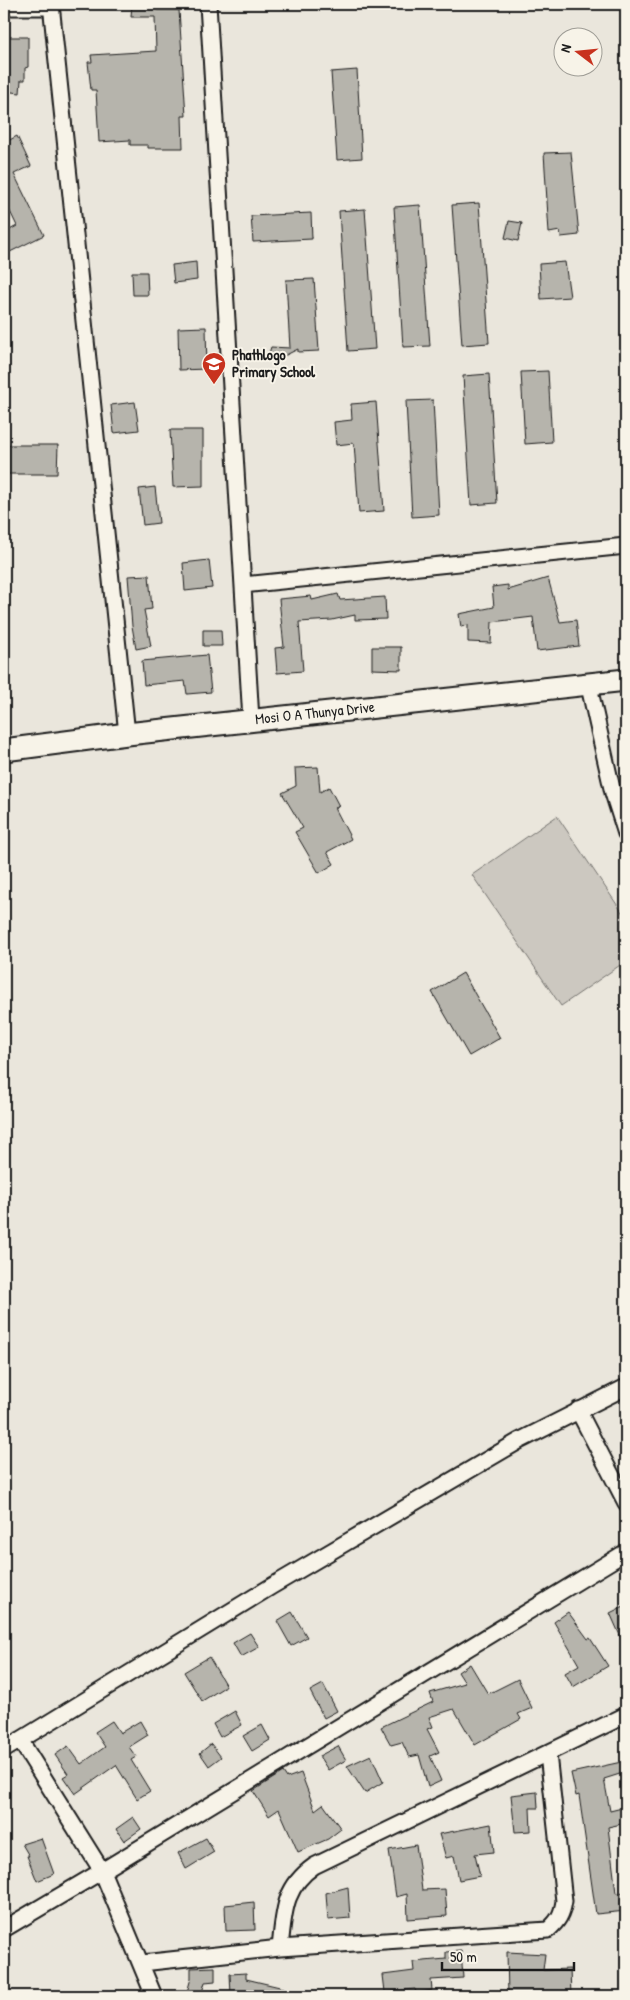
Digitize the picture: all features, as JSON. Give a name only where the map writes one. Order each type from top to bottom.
[{"type":"street","points":[[208,4],[251,720]]},
{"type":"street","points":[[4,7],[51,5],[127,734]]},
{"type":"street","points":[[243,584],[626,546]]},
{"type":"street","name":"Mosi O A Thunya Drive","points":[[4,750],[127,734],[588,682],[626,680]]},
{"type":"street","points":[[588,682],[620,794],[626,834]]},
{"type":"street","points":[[4,1750],[298,1571],[519,1440],[626,1387]]},
{"type":"street","points":[[578,1410],[626,1503]]},
{"type":"street","points":[[4,1929],[626,1552]]},
{"type":"street","points":[[280,1948],[288,1896],[294,1884],[307,1870],[626,1715]]},
{"type":"street","points":[[20,1740],[102,1871],[142,1963],[154,1996]]},
{"type":"street","points":[[142,1963],[280,1948],[548,1930],[557,1922],[563,1912],[564,1901],[548,1754]]},
{"type":"shaded area","points":[[557,816],[626,918],[626,961],[561,1006],[472,875]]},
{"type":"building","points":[[132,4],[157,4],[157,10],[179,10],[186,116],[182,116],[183,148],[148,148],[148,145],[130,145],[130,140],[99,142],[96,90],[91,90],[88,62],[92,62],[91,55],[156,51],[155,17],[131,17]]},
{"type":"building","points":[[8,37],[28,37],[28,67],[25,68],[25,80],[21,80],[20,93],[4,91],[4,43],[8,43]]},
{"type":"building","points":[[357,70],[362,158],[337,160],[331,72]]},
{"type":"building","points":[[17,136],[31,166],[14,174],[44,235],[4,255],[4,233],[17,226],[4,199],[4,143]]},
{"type":"building","points":[[571,152],[579,235],[561,237],[560,231],[549,233],[544,153]]},
{"type":"building","points":[[479,203],[489,343],[462,345],[452,205]]},
{"type":"building","points":[[420,205],[430,346],[403,347],[394,207]]},
{"type":"building","points":[[365,209],[375,349],[348,351],[339,211]]},
{"type":"building","points":[[311,213],[312,239],[253,242],[251,216]]},
{"type":"building","points":[[509,221],[522,223],[518,241],[505,238]]},
{"type":"building","points":[[196,262],[197,280],[174,283],[172,265]]},
{"type":"building","points":[[565,262],[570,297],[541,299],[539,264]]},
{"type":"building","points":[[132,272],[147,272],[148,295],[133,295]]},
{"type":"building","points":[[314,279],[319,351],[298,352],[298,349],[276,360],[267,359],[271,347],[290,348],[286,280]]},
{"type":"building","points":[[206,327],[207,369],[179,370],[178,328]]},
{"type":"building","points":[[548,371],[552,442],[525,444],[521,372]]},
{"type":"building","points":[[489,374],[497,503],[471,505],[463,376]]},
{"type":"building","points":[[433,400],[439,515],[412,517],[406,401]]},
{"type":"building","points":[[135,402],[139,430],[114,433],[111,405]]},
{"type":"building","points":[[376,402],[384,511],[359,513],[354,443],[336,445],[334,422],[352,420],[351,404]]},
{"type":"building","points":[[170,430],[203,430],[203,486],[173,487]]},
{"type":"building","points":[[4,445],[58,445],[57,474],[4,474]]},
{"type":"building","points":[[155,487],[159,523],[143,525],[139,489]]},
{"type":"building","points":[[209,560],[212,588],[185,591],[183,563]]},
{"type":"building","points":[[149,575],[152,609],[144,610],[151,646],[136,649],[128,576]]},
{"type":"building","points":[[548,578],[560,622],[576,620],[579,646],[537,651],[533,617],[492,622],[491,643],[468,642],[468,625],[461,627],[459,614],[494,607],[492,587],[508,585],[508,590]]},
{"type":"building","points":[[338,594],[340,600],[385,597],[386,619],[355,620],[355,615],[332,620],[299,622],[303,671],[277,673],[275,648],[284,647],[279,599],[311,596],[312,600]]},
{"type":"building","points":[[203,630],[221,630],[222,646],[203,646]]},
{"type":"building","points":[[372,647],[401,647],[401,670],[372,669]]},
{"type":"building","points":[[207,655],[211,692],[187,694],[185,681],[144,685],[142,661]]},
{"type":"building","points":[[318,767],[320,792],[329,787],[339,806],[335,808],[351,839],[327,852],[334,864],[319,873],[295,832],[303,828],[282,793],[296,786],[295,768]]},
{"type":"building","points":[[463,973],[500,1038],[469,1056],[432,992]]},
{"type":"building","points":[[626,1605],[626,1649],[610,1613]]},
{"type":"building","points":[[292,1612],[307,1637],[291,1646],[277,1621]]},
{"type":"building","points":[[568,1612],[588,1639],[590,1638],[608,1666],[573,1687],[565,1673],[579,1665],[554,1622]]},
{"type":"building","points":[[250,1633],[259,1647],[241,1657],[233,1643]]},
{"type":"building","points":[[209,1657],[226,1686],[202,1701],[184,1672]]},
{"type":"building","points":[[470,1664],[488,1694],[518,1679],[532,1708],[518,1714],[521,1719],[475,1745],[454,1709],[429,1717],[433,1727],[427,1729],[439,1752],[430,1756],[441,1781],[428,1787],[419,1755],[409,1757],[402,1742],[391,1745],[381,1727],[433,1702],[430,1693],[465,1683],[458,1672]]},
{"type":"building","points":[[323,1684],[337,1711],[324,1718],[310,1691]]},
{"type":"building","points":[[235,1711],[242,1725],[220,1737],[213,1724]]},
{"type":"building","points":[[112,1721],[120,1733],[140,1721],[148,1735],[129,1747],[136,1757],[131,1760],[150,1791],[137,1799],[116,1765],[75,1794],[63,1777],[68,1774],[55,1755],[68,1746],[81,1764],[105,1747],[95,1732]]},
{"type":"building","points":[[262,1725],[270,1740],[252,1751],[243,1736]]},
{"type":"building","points":[[211,1744],[221,1757],[209,1766],[200,1753]]},
{"type":"building","points":[[338,1746],[346,1760],[328,1770],[319,1756]]},
{"type":"building","points":[[371,1755],[383,1782],[365,1793],[347,1766]]},
{"type":"building","points":[[626,1761],[626,1772],[604,1779],[610,1811],[626,1807],[626,1823],[608,1827],[616,1893],[624,1892],[626,1911],[596,1914],[579,1795],[576,1796],[571,1773]]},
{"type":"building","points":[[283,1772],[287,1778],[301,1773],[315,1810],[323,1804],[341,1829],[328,1839],[298,1852],[279,1809],[269,1816],[253,1791]]},
{"type":"building","points":[[537,1792],[538,1808],[530,1808],[531,1831],[515,1832],[511,1795]]},
{"type":"building","points":[[133,1817],[141,1829],[124,1841],[116,1829]]},
{"type":"building","points":[[491,1824],[494,1852],[475,1854],[480,1876],[459,1880],[454,1856],[446,1858],[439,1834]]},
{"type":"building","points":[[41,1838],[54,1874],[37,1881],[27,1856],[29,1856],[22,1844]]},
{"type":"building","points":[[206,1838],[214,1852],[186,1869],[178,1853]]},
{"type":"building","points":[[416,1845],[422,1890],[445,1889],[447,1916],[408,1919],[407,1894],[396,1897],[389,1850]]},
{"type":"building","points":[[348,1887],[350,1918],[328,1920],[326,1893]]},
{"type":"building","points":[[254,1902],[255,1930],[226,1931],[225,1905]]},
{"type":"building","points":[[461,1951],[463,1978],[431,1980],[432,1990],[416,1993],[415,1989],[385,1992],[383,1975],[414,1971],[413,1962],[446,1959],[446,1952]]},
{"type":"building","points":[[507,1952],[545,1954],[543,1970],[570,1969],[571,1996],[508,1996]]},
{"type":"building","points":[[215,1967],[215,1981],[205,1982],[201,1996],[186,1996],[191,1978],[191,1968]]},
{"type":"building","points":[[246,1973],[246,1979],[284,1988],[283,1991],[231,1995],[230,1974]]},
{"type":"place","name":"Phathlogo Primary School","points":[[214,385]]}]
